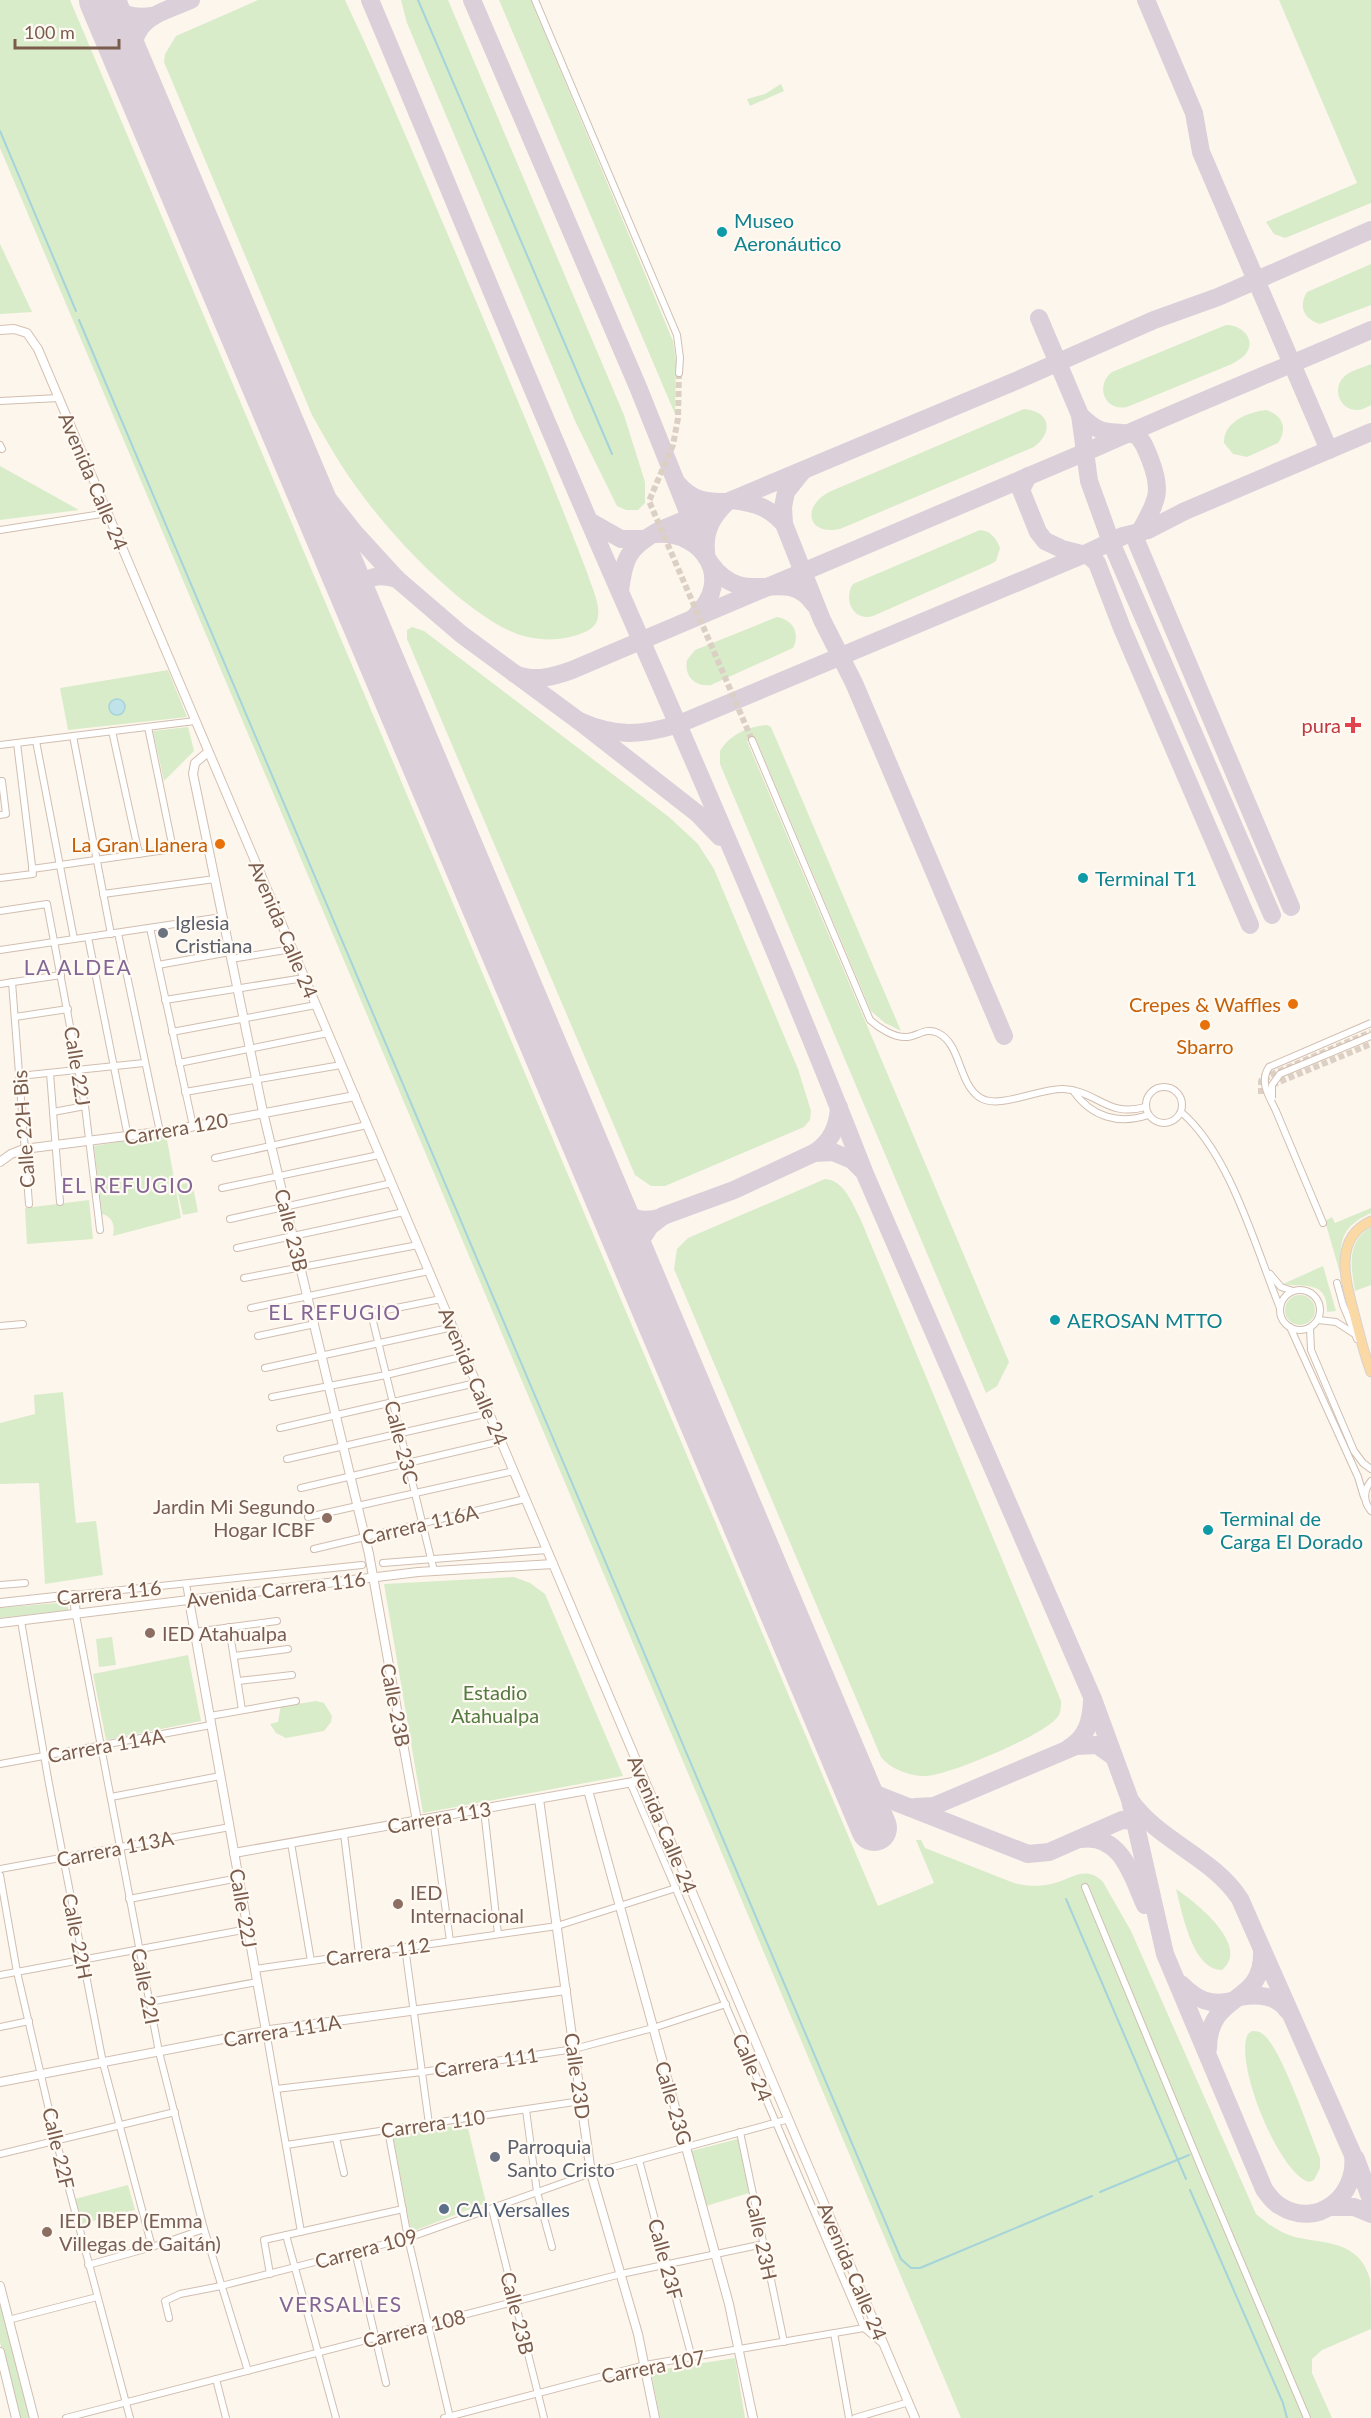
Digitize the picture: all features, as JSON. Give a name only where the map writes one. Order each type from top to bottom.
[{"type":"main road","name":"Avenida Calle 24","points":[[0,330],[19,330],[30,335],[59,398],[915,2418]]},
{"type":"main road","points":[[1371,1221],[1353,1234],[1347,1246],[1344,1262],[1347,1286],[1371,1372]]},
{"type":"street","points":[[535,0],[677,335],[679,373]]},
{"type":"street","points":[[0,401],[59,398]]},
{"type":"street","points":[[0,530],[108,513]]},
{"type":"street","points":[[0,745],[195,721]]},
{"type":"street","points":[[148,727],[173,849]]},
{"type":"street","points":[[112,731],[139,854]]},
{"type":"street","points":[[73,736],[103,894],[115,933],[160,1132]]},
{"type":"street","points":[[752,740],[870,1020],[884,1030],[902,1036],[907,1037],[930,1031],[942,1035],[970,1088],[986,1101],[999,1101],[1056,1089],[1084,1093],[1122,1111],[1145,1107]]},
{"type":"street","points":[[36,741],[74,939]]},
{"type":"street","points":[[17,743],[33,872]]},
{"type":"street","name":"Calle 23B","points":[[208,752],[195,763],[192,771],[263,1112],[365,1537],[417,1821]]},
{"type":"street","points":[[1,781],[3,814]]},
{"type":"street","points":[[0,878],[59,865],[208,844]]},
{"type":"street","points":[[103,894],[215,879]]},
{"type":"street","name":"Calle 22J","points":[[0,911],[46,904],[85,1106],[100,1230]]},
{"type":"street","points":[[0,950],[222,917]]},
{"type":"street","points":[[150,928],[193,1126]]},
{"type":"street","points":[[88,937],[128,1137]]},
{"type":"street","points":[[158,965],[292,949]]},
{"type":"street","points":[[0,984],[61,975]]},
{"type":"street","points":[[165,1000],[304,978]]},
{"type":"street","name":"Calle 22H Bis","points":[[12,982],[29,1204]]},
{"type":"street","points":[[172,1032],[316,1005]]},
{"type":"street","points":[[15,1017],[68,1009]]},
{"type":"street","points":[[1323,1223],[1264,1083],[1265,1074],[1269,1067],[1371,1023]]},
{"type":"street","points":[[179,1063],[328,1033]]},
{"type":"street","points":[[1276,1111],[1271,1091],[1277,1077],[1371,1036]]},
{"type":"street","points":[[19,1076],[144,1063]]},
{"type":"street","points":[[185,1092],[341,1065]]},
{"type":"street","points":[[50,1073],[60,1202]]},
{"type":"street","points":[[1159,1087],[1168,1087],[1179,1095],[1182,1103],[1181,1112],[1176,1119],[1168,1123],[1155,1121],[1148,1115],[1145,1107],[1146,1098],[1159,1087]]},
{"type":"street","points":[[1074,1092],[1086,1105],[1113,1119],[1130,1120],[1148,1115]]},
{"type":"street","name":"Carrera 120","points":[[0,1162],[24,1149],[160,1132],[355,1096]]},
{"type":"street","points":[[52,1112],[85,1106]]},
{"type":"street","points":[[1181,1112],[1200,1131],[1221,1163],[1266,1268],[1282,1319],[1296,1330],[1310,1328],[1318,1320],[1321,1308],[1316,1296],[1305,1290],[1293,1291],[1276,1283],[1266,1268]]},
{"type":"street","points":[[215,1158],[367,1125]]},
{"type":"street","points":[[222,1188],[380,1155]]},
{"type":"street","points":[[230,1219],[392,1183]]},
{"type":"street","points":[[237,1248],[404,1212]]},
{"type":"street","points":[[244,1278],[418,1245]]},
{"type":"street","points":[[251,1308],[429,1271]]},
{"type":"street","points":[[1337,1283],[1343,1305],[1366,1360]]},
{"type":"street","points":[[1280,1308],[1284,1298],[1293,1291]]},
{"type":"street","name":"Calle 23C","points":[[434,1571],[371,1313],[441,1299]]},
{"type":"street","points":[[1318,1320],[1336,1322],[1355,1335]]},
{"type":"street","points":[[0,1326],[23,1324]]},
{"type":"street","points":[[258,1336],[315,1324]]},
{"type":"street","points":[[265,1368],[453,1327]]},
{"type":"street","points":[[1290,1327],[1358,1477],[1371,1511]]},
{"type":"street","points":[[1310,1328],[1311,1350],[1354,1451],[1371,1469]]},
{"type":"street","points":[[272,1397],[386,1375],[465,1356]]},
{"type":"street","points":[[280,1428],[337,1417],[476,1383]]},
{"type":"street","points":[[287,1459],[489,1413]]},
{"type":"street","points":[[301,1488],[501,1441]]},
{"type":"street","points":[[308,1517],[514,1471]]},
{"type":"street","points":[[1364,1497],[1371,1481]]},
{"type":"street","name":"Carrera 116A","points":[[314,1549],[525,1499]]},
{"type":"street","points":[[383,1563],[547,1550]]},
{"type":"street","name":"Avenida Carrera 116","points":[[0,1623],[373,1577],[553,1564]]},
{"type":"street","name":"Carrera 116","points":[[0,1602],[362,1565]]},
{"type":"street","points":[[311,1570],[313,1585]]},
{"type":"street","points":[[0,1585],[25,1583]]},
{"type":"street","name":"Calle 22J","points":[[186,1584],[301,2232]]},
{"type":"street","name":"Calle 22I","points":[[74,1595],[138,1951],[159,2052],[204,2229],[248,2371]]},
{"type":"street","name":"Calle 22H","points":[[21,1620],[44,1756],[103,2063],[152,2247]]},
{"type":"street","points":[[194,1632],[277,1621]]},
{"type":"street","points":[[229,1627],[243,1710]]},
{"type":"street","points":[[234,1656],[288,1649]]},
{"type":"street","points":[[238,1682],[292,1675]]},
{"type":"street","points":[[210,1716],[296,1701]]},
{"type":"street","name":"Carrera 114A","points":[[0,1764],[211,1725]]},
{"type":"street","points":[[111,1797],[220,1776]]},
{"type":"street","name":"Carrera 113","points":[[234,1853],[484,1810],[644,1779]]},
{"type":"street","name":"Calle 24","points":[[630,1782],[864,2328],[878,2342],[885,2345]]},
{"type":"street","name":"Calle 23G","points":[[588,1790],[715,2253],[740,2350],[753,2418]]},
{"type":"street","name":"Calle 23D","points":[[539,1799],[591,2173],[645,2365],[655,2418]]},
{"type":"street","points":[[484,1810],[498,1934]]},
{"type":"street","points":[[433,1818],[450,1941]]},
{"type":"street","name":"Carrera 113A","points":[[0,1869],[230,1827]]},
{"type":"street","points":[[344,1834],[358,1954]]},
{"type":"street","points":[[291,1843],[311,1961]]},
{"type":"street","name":"Calle 22F","points":[[0,1875],[17,1972],[56,2140],[130,2418]]},
{"type":"street","points":[[129,1899],[239,1878]]},
{"type":"street","points":[[1085,1887],[1204,2178],[1306,2418]]},
{"type":"street","name":"Carrera 112","points":[[255,1969],[557,1926],[676,1888]]},
{"type":"street","points":[[0,1922],[8,1920]]},
{"type":"street","points":[[0,1975],[248,1929]]},
{"type":"street","points":[[405,1947],[429,2124]]},
{"type":"street","points":[[149,2002],[257,1982]]},
{"type":"street","name":"Carrera 111A","points":[[0,2082],[266,2031],[566,1990]]},
{"type":"street","name":"Carrera 111","points":[[276,2089],[422,2072],[574,2049],[653,2028],[726,2004]]},
{"type":"street","points":[[0,2027],[29,2021]]},
{"type":"street","name":"Carrera 110","points":[[286,2145],[581,2102]]},
{"type":"street","points":[[526,2110],[537,2192],[552,2247]]},
{"type":"street","points":[[0,2154],[175,2112]]},
{"type":"street","name":"Carrera 109","points":[[169,2318],[165,2301],[180,2294],[222,2286],[408,2238],[591,2173],[789,2119]]},
{"type":"street","points":[[388,2130],[408,2238],[448,2418]]},
{"type":"street","name":"Calle 23H","points":[[740,2132],[784,2342]]},
{"type":"street","points":[[336,2138],[344,2173]]},
{"type":"street","name":"Calle 23F","points":[[639,2160],[692,2358]]},
{"type":"street","points":[[270,2274],[264,2240],[403,2208]]},
{"type":"street","name":"Calle 23B","points":[[492,2209],[544,2418]]},
{"type":"street","points":[[88,2265],[204,2229]]},
{"type":"street","points":[[286,2235],[336,2418]]},
{"type":"street","name":"Carrera 108","points":[[66,2418],[621,2274],[764,2244]]},
{"type":"street","points":[[355,2251],[386,2382]]},
{"type":"street","points":[[850,2296],[856,2278]]},
{"type":"street","points":[[0,2286],[34,2418]]},
{"type":"street","points":[[9,2319],[97,2297]]},
{"type":"street","name":"Carrera 107","points":[[448,2418],[645,2365],[864,2328]]},
{"type":"street","points":[[834,2333],[849,2418]]},
{"type":"street","points":[[0,2352],[16,2418]]},
{"type":"street","points":[[216,2379],[226,2418]]},
{"type":"street","points":[[855,2418],[909,2402]]},
{"type":"green space","points":[[0,0],[70,0],[878,1906],[934,1883],[916,1840],[921,1840],[925,1848],[1014,1883],[1032,1886],[1046,1885],[1084,1874],[1090,1874],[1103,1882],[1131,1931],[1256,2214],[1274,2228],[1295,2237],[1329,2243],[1349,2250],[1365,2266],[1370,2279],[1371,2329],[1322,2350],[1312,2359],[1312,2373],[1332,2418],[961,2418],[0,148]]},
{"type":"green space","points":[[258,0],[345,0],[456,253],[578,549],[598,606],[597,621],[588,631],[557,639],[530,638],[497,624],[475,610],[431,573],[391,531],[353,483],[312,415],[164,62],[165,54],[176,36]]},
{"type":"green space","points":[[401,0],[448,0],[624,415],[645,482],[645,503],[638,510],[626,510],[617,506],[576,423],[407,23]]},
{"type":"green space","points":[[499,0],[531,0],[673,341],[676,361],[675,414]]},
{"type":"green space","points":[[1279,0],[1371,0],[1371,203],[1285,238],[1274,234],[1266,222],[1357,183]]},
{"type":"green space","points":[[781,84],[784,91],[750,106],[747,99],[765,94]]},
{"type":"green space","points":[[0,244],[32,312],[0,314]]},
{"type":"green space","points":[[1371,264],[1371,305],[1320,324],[1306,316],[1303,303],[1307,292]]},
{"type":"green space","points":[[1226,325],[1242,330],[1250,344],[1245,355],[1232,364],[1127,407],[1113,405],[1104,396],[1104,384],[1112,372]]},
{"type":"green space","points":[[1371,364],[1371,405],[1360,410],[1347,407],[1338,395],[1339,384],[1348,374]]},
{"type":"green space","points":[[1024,409],[1039,414],[1046,423],[1045,435],[1034,447],[840,529],[829,530],[815,525],[812,519],[814,506],[829,492]]},
{"type":"green space","points":[[1266,410],[1276,415],[1282,423],[1283,433],[1278,443],[1247,457],[1233,454],[1224,443],[1228,429],[1238,419]]},
{"type":"green space","points":[[0,466],[79,510],[0,520]]},
{"type":"green space","points":[[980,530],[990,533],[995,538],[1000,548],[996,561],[873,616],[860,616],[852,608],[849,596],[853,584]]},
{"type":"green space","points":[[777,617],[788,621],[794,628],[796,638],[793,648],[711,685],[695,682],[689,675],[687,660],[695,650]]},
{"type":"green space","points":[[412,627],[424,631],[669,817],[698,844],[714,869],[798,1069],[811,1111],[810,1120],[804,1127],[665,1186],[651,1186],[635,1175],[407,639],[407,630]]},
{"type":"green space","points":[[168,670],[187,717],[68,730],[60,688]]},
{"type":"green space","points":[[767,725],[771,727],[901,1031],[885,1023],[871,1011],[756,739],[747,741],[1009,1362],[997,1386],[986,1393],[720,764],[720,751],[729,740],[747,729]]},
{"type":"green space","points":[[188,727],[194,751],[164,781],[153,731]]},
{"type":"green space","points":[[166,1134],[181,1218],[113,1236],[112,1222],[109,1217],[102,1214],[94,1146]]},
{"type":"green space","points":[[825,1179],[832,1180],[842,1188],[860,1218],[1061,1701],[1058,1717],[1047,1727],[974,1762],[939,1774],[915,1775],[890,1765],[881,1757],[674,1269],[677,1249],[688,1238]]},
{"type":"green space","points":[[192,1182],[198,1212],[183,1215],[176,1185]]},
{"type":"green space","points":[[89,1200],[93,1239],[27,1244],[25,1208]]},
{"type":"green space","points":[[1371,1208],[1371,1213],[1351,1225],[1346,1232],[1341,1248],[1342,1280],[1325,1221],[1332,1217],[1335,1223]]},
{"type":"green space","points":[[1371,1227],[1371,1285],[1355,1291],[1352,1273],[1354,1248],[1357,1240]]},
{"type":"green space","points":[[1323,1266],[1336,1311],[1327,1312],[1326,1301],[1319,1290],[1313,1287],[1283,1284]]},
{"type":"green space","points":[[1300,1295],[1311,1299],[1315,1310],[1311,1321],[1300,1325],[1289,1321],[1285,1310],[1289,1299]]},
{"type":"green space","points":[[63,1392],[76,1523],[96,1521],[103,1575],[45,1584],[39,1483],[0,1484],[0,1423],[35,1414],[34,1395]]},
{"type":"green space","name":"Estadio Atahualpa","points":[[514,1577],[530,1583],[545,1594],[623,1776],[423,1813],[384,1584]]},
{"type":"green space","points":[[68,1602],[68,1610],[0,1618],[0,1608]]},
{"type":"green space","points":[[112,1637],[116,1665],[99,1667],[96,1639]]},
{"type":"green space","points":[[188,1655],[201,1721],[106,1740],[93,1674]]},
{"type":"green space","points":[[296,1701],[297,1704],[316,1701],[324,1703],[332,1716],[331,1722],[324,1731],[286,1738],[276,1733],[270,1724],[278,1722],[281,1704]]},
{"type":"green space","points":[[1176,1889],[1195,1903],[1217,1925],[1225,1937],[1230,1949],[1229,1960],[1222,1970],[1212,1967],[1196,1950],[1185,1924]]},
{"type":"green space","points":[[1252,2031],[1265,2036],[1280,2058],[1320,2158],[1320,2168],[1314,2180],[1309,2182],[1297,2174],[1285,2159],[1262,2115],[1247,2067],[1245,2048],[1248,2034]]},
{"type":"green space","points":[[467,2124],[486,2203],[411,2232],[393,2136]]},
{"type":"green space","points":[[738,2139],[749,2193],[706,2206],[691,2151]]},
{"type":"green space","points":[[128,2185],[135,2210],[81,2224],[75,2199]]},
{"type":"green space","points":[[0,2299],[31,2418],[19,2418],[0,2342]]},
{"type":"green space","points":[[735,2358],[745,2418],[660,2418],[651,2371]]},
{"type":"water","points":[[117,699],[123,701],[125,707],[123,713],[117,715],[111,713],[109,707],[111,701]]},
{"type":"waterway","points":[[418,0],[612,454]]},
{"type":"waterway","points":[[0,131],[76,311]]},
{"type":"waterway","points":[[79,320],[901,2259],[911,2268],[920,2268],[1092,2196]]},
{"type":"waterway","points":[[1066,1899],[1186,2179]]},
{"type":"waterway","points":[[1100,2192],[1189,2155]]},
{"type":"waterway","points":[[1190,2190],[1283,2403],[1287,2418]]},
{"type":"taxiway","points":[[104,0],[114,9],[126,14],[139,17],[152,16]]},
{"type":"taxiway","points":[[131,69],[134,40],[139,30],[154,16],[191,0]]},
{"type":"taxiway","points":[[370,0],[555,443],[745,880],[865,1174],[1093,1699],[1130,1800],[1165,1954],[1264,2189],[1277,2204],[1294,2212],[1308,2214],[1321,2211],[1333,2204],[1349,2183],[1353,2170],[1353,2155],[1240,1899],[1229,1884],[1201,1860],[1155,1827],[1130,1800]]},
{"type":"taxiway","points":[[472,0],[638,387],[706,557]]},
{"type":"taxiway","points":[[1146,0],[1194,113],[1201,152],[1329,450]]},
{"type":"taxiway","points":[[620,591],[623,570],[629,555],[640,543],[658,531],[1018,380],[1154,320],[1218,297],[1371,230]]},
{"type":"taxiway","points":[[1039,318],[1080,415],[1089,481],[1111,542],[1272,915]]},
{"type":"taxiway","points":[[515,674],[529,678],[544,678],[572,670],[1371,330]]},
{"type":"taxiway","points":[[1082,420],[1080,415],[1088,423],[1101,430],[1136,435],[1146,449],[1154,470],[1157,494],[1138,534],[1137,543],[1291,907]]},
{"type":"taxiway","points":[[284,431],[328,499],[354,532],[397,579],[461,634],[579,721],[698,814],[720,837]]},
{"type":"taxiway","points":[[579,721],[605,730],[628,733],[652,731],[679,724],[1123,536],[1148,530],[1185,511],[1371,432]]},
{"type":"taxiway","points":[[802,472],[786,492],[783,507],[784,524],[822,620],[854,683],[1004,1036]]},
{"type":"taxiway","points":[[1028,476],[1021,490],[1038,532],[1045,541],[1062,549],[1089,556],[1097,563],[1122,628],[1250,925]]},
{"type":"taxiway","points":[[677,483],[694,497],[712,502],[727,502],[710,524],[706,537],[706,552]]},
{"type":"taxiway","points":[[733,500],[761,507],[784,524]]},
{"type":"taxiway","points":[[591,522],[621,539],[644,539]]},
{"type":"taxiway","points":[[657,534],[674,535],[688,540],[700,549],[708,560],[713,573],[713,587],[707,601],[696,615]]},
{"type":"taxiway","points":[[710,563],[724,577],[737,585],[791,587],[803,593],[814,604]]},
{"type":"taxiway","points":[[363,617],[362,597],[365,583],[376,577],[397,579]]},
{"type":"taxiway","points":[[814,1153],[825,1144],[832,1133],[839,1107]]},
{"type":"taxiway","points":[[639,1271],[636,1253],[639,1243],[650,1226],[663,1216],[734,1190],[814,1153],[833,1152],[852,1160],[862,1170]]},
{"type":"taxiway","points":[[609,1199],[620,1210],[632,1217],[646,1220],[662,1217]]},
{"type":"taxiway","points":[[1069,1748],[1080,1739],[1087,1728],[1092,1701]]},
{"type":"taxiway","points":[[915,1807],[934,1806],[1076,1746],[1097,1745],[1114,1757]]},
{"type":"taxiway","points":[[850,1770],[858,1783],[870,1792],[1028,1854],[1049,1852],[1122,1820],[1143,1821]]},
{"type":"taxiway","points":[[1081,1839],[1095,1839],[1115,1850],[1130,1870],[1145,1905]]},
{"type":"taxiway","points":[[1208,2049],[1210,2030],[1217,2017],[1254,1982],[1260,1969],[1262,1951]]},
{"type":"taxiway","points":[[1181,1984],[1198,1998],[1217,2003],[1232,2001]]},
{"type":"taxiway","points":[[1240,1997],[1266,1997],[1278,2001],[1287,2010]]},
{"type":"taxiway","points":[[1356,2159],[1371,2200]]},
{"type":"taxiway","points":[[1330,2207],[1354,2207],[1371,2214]]},
{"type":"runway","points":[[102,0],[874,1828]]},
{"type":"tunnel","points":[[679,373],[678,418],[673,445],[649,501],[752,740]]},
{"type":"tunnel","points":[[1264,1081],[1270,1075],[1371,1032]]},
{"type":"tunnel","points":[[1272,1085],[1371,1044]]},
{"type":"tunnel","points":[[1261,1094],[1261,1081],[1266,1072]]},
{"type":"place","name":"Museo Aeronáutico","points":[[722,232]]},
{"type":"place","name":"pura","points":[[1353,725]]},
{"type":"place","name":"La Gran Llanera","points":[[220,844]]},
{"type":"place","name":"Terminal T1","points":[[1083,878]]},
{"type":"place","name":"Iglesia Cristiana","points":[[163,933]]},
{"type":"place","name":"Crepes & Waffles","points":[[1293,1004]]},
{"type":"place","name":"Sbarro","points":[[1205,1025]]},
{"type":"place","name":"AEROSAN MTTO","points":[[1055,1320]]},
{"type":"place","name":"Jardin Mi Segundo Hogar ICBF","points":[[327,1518]]},
{"type":"place","name":"Terminal de Carga El Dorado","points":[[1208,1530]]},
{"type":"place","name":"IED Atahualpa","points":[[150,1633]]},
{"type":"place","name":"IED Internacional","points":[[398,1904]]},
{"type":"place","name":"Parroquia Santo Cristo","points":[[495,2157]]},
{"type":"place","name":"CAI Versalles","points":[[444,2209]]},
{"type":"place","name":"IED IBEP (Emma Villegas de Gaitán)","points":[[47,2232]]},
{"type":"district","name":"LA ALDEA","points":[[78,966]]},
{"type":"district","name":"EL REFUGIO","points":[[128,1184]]},
{"type":"district","name":"EL REFUGIO","points":[[335,1311]]},
{"type":"district","name":"VERSALLES","points":[[341,2303]]}]
